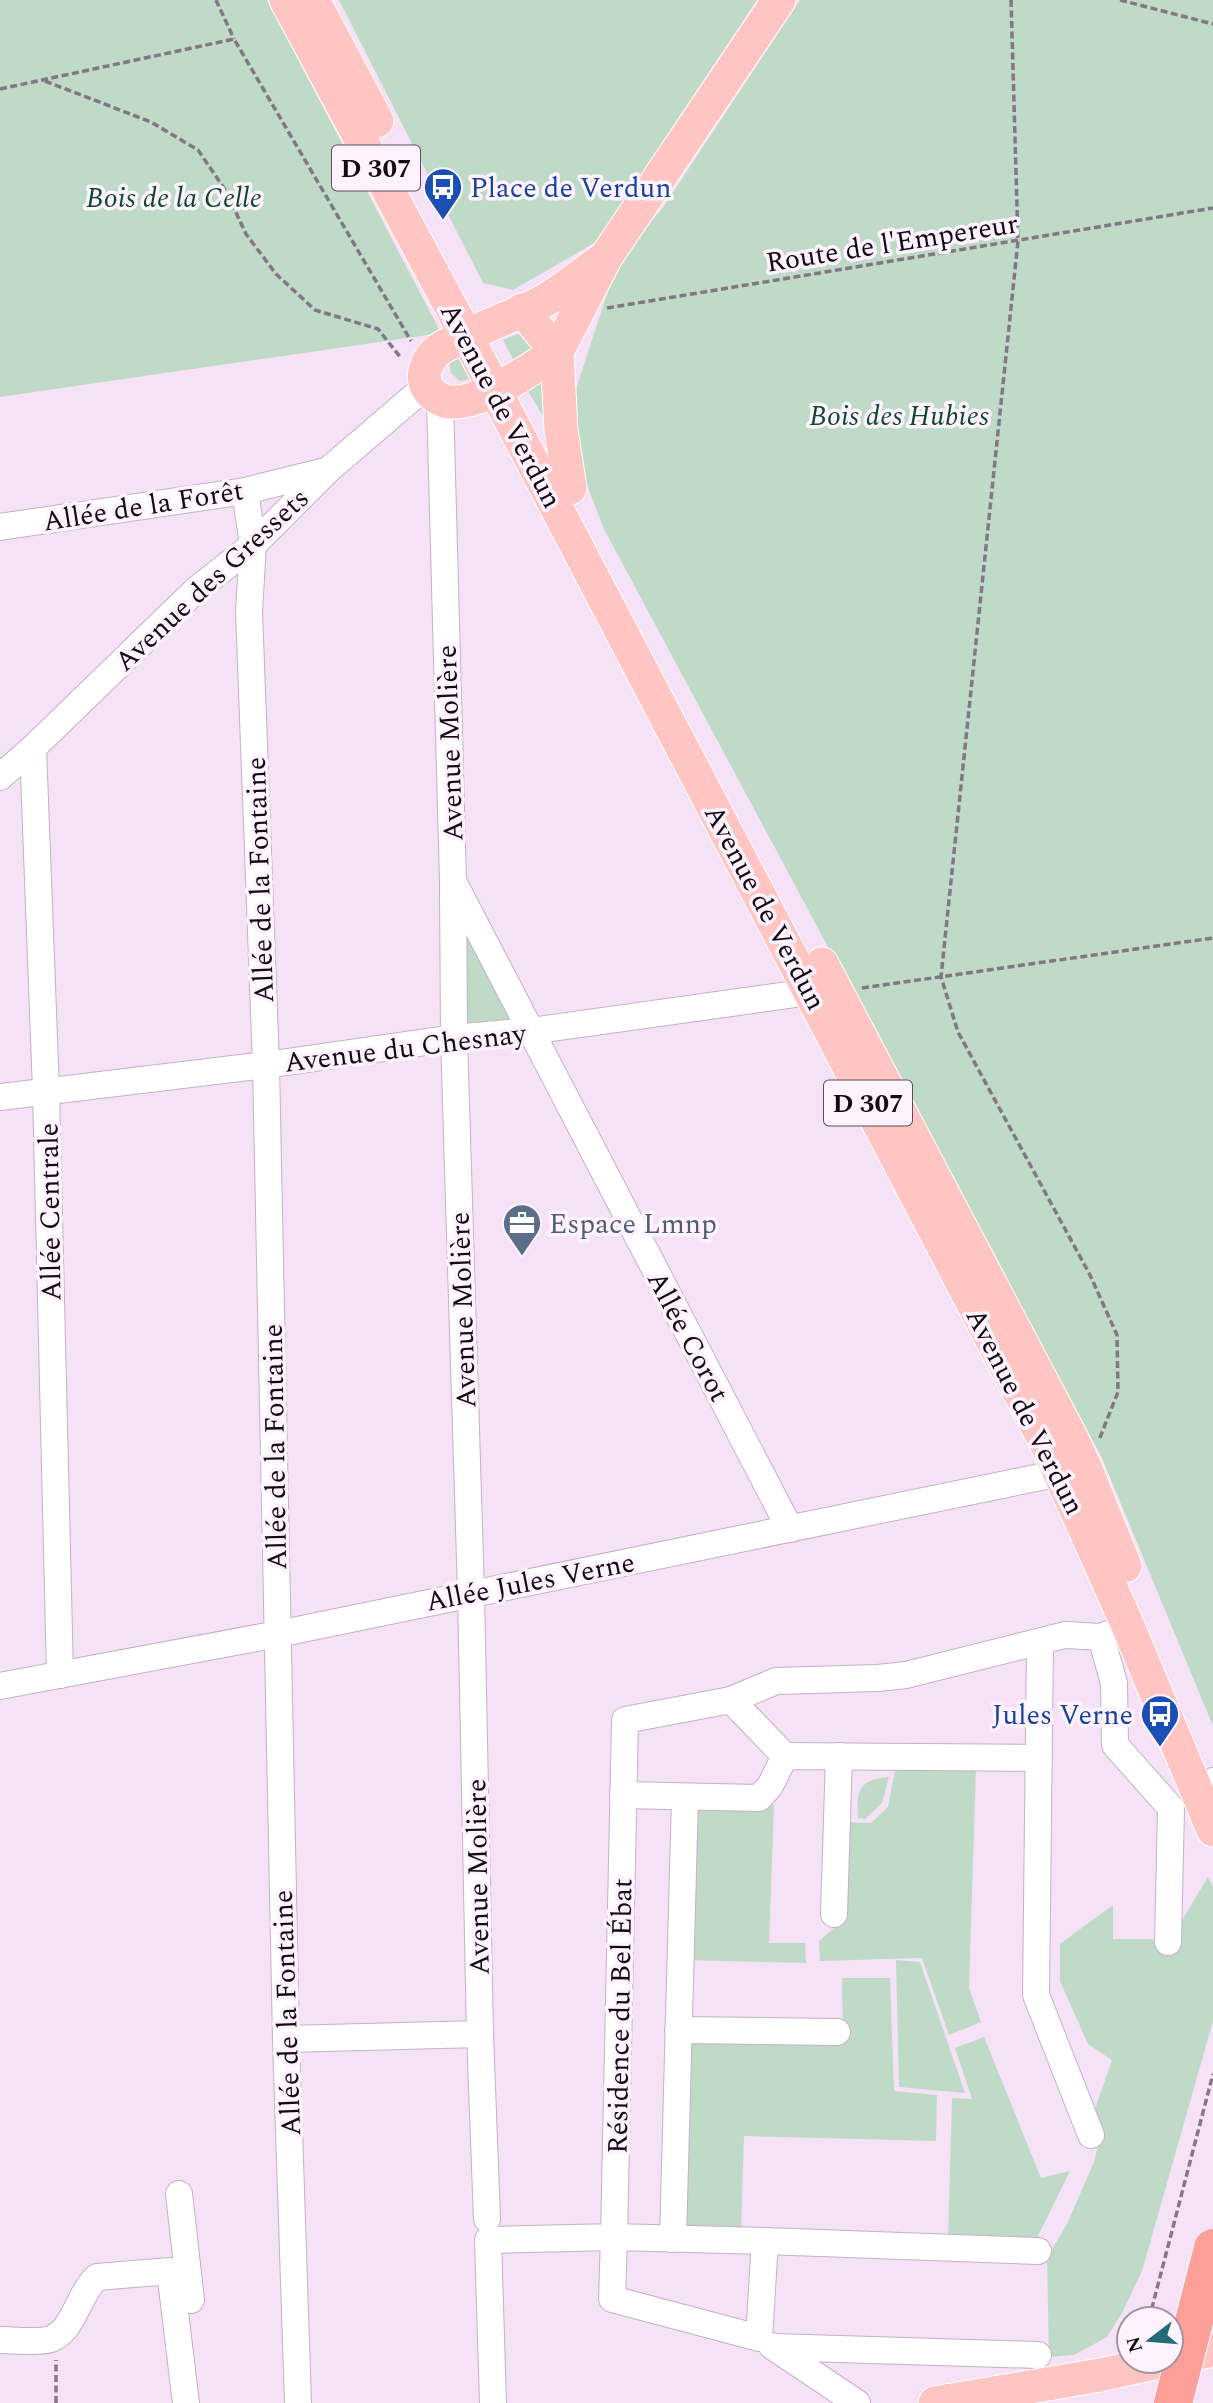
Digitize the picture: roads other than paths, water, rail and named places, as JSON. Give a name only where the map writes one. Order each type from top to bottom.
[{"type":"highway","points":[[1173,2403],[1213,2248]]},
{"type":"main road","name":"Avenue de Verdun","points":[[286,0],[475,331]]},
{"type":"main road","name":"Avenue de Verdun","points":[[313,0],[503,385],[823,991],[1076,1447],[1212,1783]]},
{"type":"main road","points":[[570,488],[560,411],[557,352],[606,257],[779,0]]},
{"type":"main road","points":[[557,352],[503,385],[456,404],[431,384],[437,350],[542,302],[606,257]]},
{"type":"main road","points":[[522,310],[557,352]]},
{"type":"main road","points":[[560,411],[577,314]]},
{"type":"main road","name":"Avenue de Verdun","points":[[503,385],[570,488],[823,991],[1060,1473],[1114,1632],[1213,1830]]},
{"type":"main road","points":[[1185,2356],[1213,2350]]},
{"type":"main road","points":[[935,2403],[1115,2372]]},
{"type":"main road","points":[[1003,2403],[1100,2375]]},
{"type":"street","name":"Avenue des Gressets","points":[[0,777],[196,590],[253,545],[327,471],[431,384]]},
{"type":"street","name":"Avenue Molière","points":[[431,384],[453,882],[454,1038],[471,1593],[480,2034],[493,2403]]},
{"type":"street","name":"Allée de la Forêt","points":[[0,527],[245,491],[327,471]]},
{"type":"street","name":"Allée de la Fontaine","points":[[245,491],[253,545],[249,611],[265,1065],[286,2039],[298,2403]]},
{"type":"street","name":"Allée Centrale","points":[[33,748],[46,1091],[60,1675]]},
{"type":"street","name":"Allée Corot","points":[[453,882],[790,1529]]},
{"type":"street","name":"Avenue du Chesnay","points":[[0,1097],[265,1065],[454,1038],[531,1031],[823,991]]},
{"type":"street","name":"Allée Jules Verne","points":[[0,1686],[278,1634],[1060,1473]]},
{"type":"street","name":"Résidence du Bel Ébat","points":[[1038,2355],[766,2342],[612,2299],[625,1720],[731,1700],[776,1681],[906,1675],[1065,1636],[1114,1632]]},
{"type":"street","points":[[1114,1632],[1115,1745],[1171,1808],[1168,1942]]},
{"type":"street","points":[[1041,1642],[1036,1995],[1091,2135]]},
{"type":"street","points":[[731,1700],[785,1756],[1039,1758]]},
{"type":"street","points":[[624,1796],[759,1798],[770,1786],[785,1756]]},
{"type":"street","points":[[834,1914],[839,1756]]},
{"type":"street","name":"Résidence du Bel Ébat","points":[[673,2239],[685,1797]]},
{"type":"street","points":[[678,2030],[837,2032]]},
{"type":"street","points":[[286,2039],[480,2034]]},
{"type":"street","points":[[179,2194],[203,2403]]},
{"type":"street","points":[[487,2230],[614,2237],[1038,2250]]},
{"type":"street","points":[[765,2241],[766,2342]]},
{"type":"street","points":[[0,2340],[49,2340],[64,2331],[89,2285],[97,2277],[170,2271],[186,2403]]},
{"type":"street","name":"Résidence du Bel Ébat","points":[[766,2342],[857,2403]]},
{"type":"place","name":"Place de Verdun","points":[[443,221]]},
{"type":"place","name":"Espace Lmnp","points":[[522,1257]]},
{"type":"place","name":"Jules Verne","points":[[1160,1748]]},
{"type":"park label","name":"Bois de la Celle","points":[[174,197]]},
{"type":"park label","name":"Bois des Hubies","points":[[899,415]]}]
